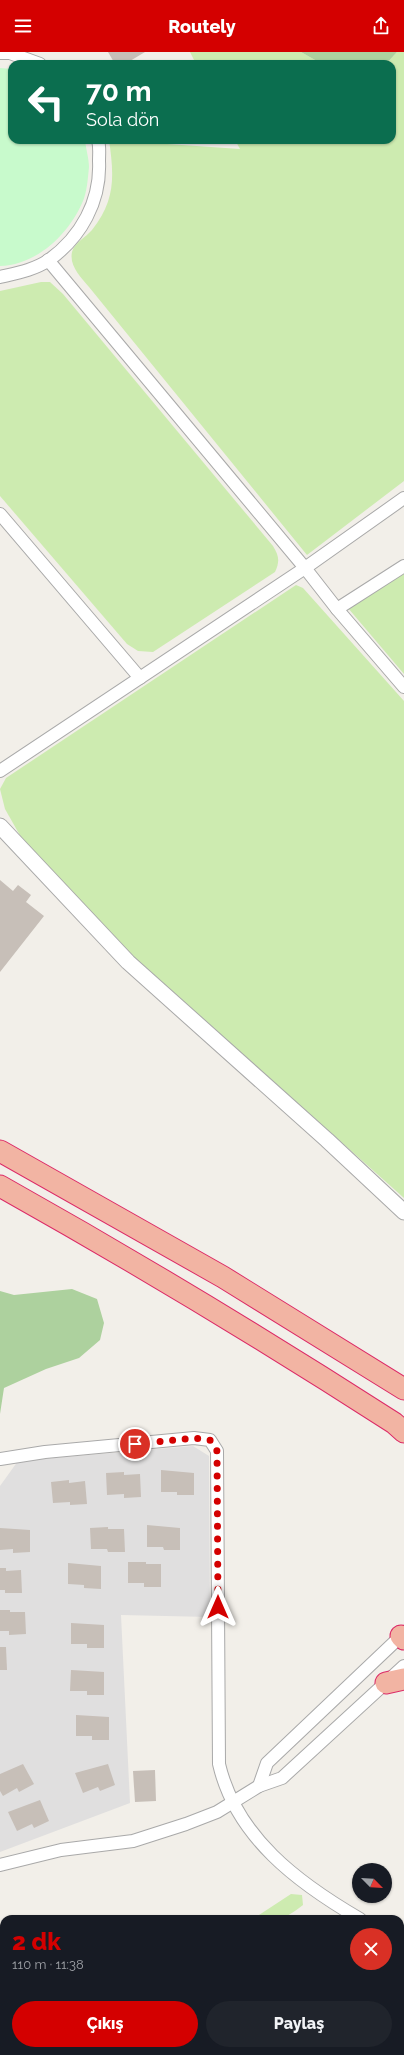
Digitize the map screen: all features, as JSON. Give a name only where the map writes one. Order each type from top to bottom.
[{"type":"highway","points":[[0,1151],[223,1277],[404,1389]]},
{"type":"highway","points":[[0,1186],[110,1248],[293,1358],[394,1423],[404,1432]]},
{"type":"street","points":[[0,53],[10,53],[29,60]]},
{"type":"street","points":[[0,277],[24,272],[48,260],[74,238],[91,210],[100,177],[98,144]]},
{"type":"street","points":[[48,260],[305,568],[337,609],[404,687]]},
{"type":"street","points":[[0,772],[305,568],[404,498]]},
{"type":"street","points":[[0,514],[140,678]]},
{"type":"street","points":[[337,609],[404,566]]},
{"type":"street","points":[[0,826],[128,962],[327,1140],[404,1212]]},
{"type":"street","points":[[0,1459],[45,1452],[194,1438],[210,1440],[217,1451],[219,1764],[224,1786],[261,1845],[298,1878],[354,1915]]},
{"type":"street","points":[[259,1786],[267,1763],[403,1636]]},
{"type":"street","points":[[0,1865],[62,1850],[133,1841],[217,1812],[232,1801],[259,1786],[282,1778],[395,1681],[404,1666]]},
{"type":"shaded area","points":[[193,1446],[209,1456],[210,1617],[121,1615],[130,1803],[0,1852],[0,1486],[18,1461]]},
{"type":"green space","points":[[190,52],[301,52],[315,60],[194,60]]},
{"type":"green space","points":[[301,52],[397,52],[390,60],[315,60]]},
{"type":"green space","points":[[397,52],[404,52],[404,481],[307,555],[79,275],[72,262],[72,252],[75,246],[92,230],[100,219],[109,198],[112,176],[109,144],[167,144],[240,149],[237,144],[396,144],[396,60],[390,60]]},
{"type":"green space","points":[[0,68],[8,69],[8,144],[86,144],[89,167],[83,201],[77,213],[60,236],[39,254],[27,260],[0,266]]},
{"type":"green space","points":[[41,282],[50,282],[63,294],[273,546],[278,556],[278,565],[275,572],[153,652],[138,651],[127,644],[0,496],[0,291]]},
{"type":"green space","points":[[404,573],[404,674],[348,608]]},
{"type":"green space","points":[[296,585],[303,588],[404,701],[404,1198],[136,959],[22,839],[5,809],[0,789],[6,778]]},
{"type":"green space","points":[[72,1289],[97,1299],[104,1323],[100,1340],[79,1358],[46,1369],[4,1388],[0,1414],[0,1291],[14,1295]]},
{"type":"green space","points":[[291,1894],[302,1895],[303,1905],[288,1915],[259,1915]]},
{"type":"building","points":[[108,52],[145,52],[132,60],[113,60]]},
{"type":"building","points":[[0,880],[13,891],[18,885],[31,895],[26,902],[44,916],[0,972]]},
{"type":"building","points":[[161,1470],[194,1473],[194,1495],[177,1495],[177,1492],[161,1492]]},
{"type":"building","points":[[124,1472],[124,1475],[140,1474],[141,1497],[124,1498],[124,1494],[107,1495],[106,1473]]},
{"type":"building","points":[[69,1480],[69,1483],[85,1481],[87,1504],[70,1505],[70,1502],[53,1503],[51,1482]]},
{"type":"building","points":[[147,1525],[180,1528],[180,1550],[164,1550],[163,1547],[147,1547]]},
{"type":"building","points":[[108,1527],[108,1529],[124,1529],[125,1552],[108,1552],[107,1549],[91,1549],[90,1528]]},
{"type":"building","points":[[0,1528],[30,1530],[30,1552],[13,1553],[13,1549],[0,1550]]},
{"type":"building","points":[[128,1562],[161,1564],[161,1587],[144,1587],[144,1583],[128,1583]]},
{"type":"building","points":[[68,1563],[101,1566],[101,1589],[84,1588],[84,1585],[68,1584]]},
{"type":"building","points":[[0,1568],[6,1568],[6,1571],[21,1570],[22,1593],[5,1593],[5,1590],[0,1590]]},
{"type":"building","points":[[0,1610],[25,1612],[26,1634],[9,1635],[9,1631],[0,1631]]},
{"type":"building","points":[[71,1623],[104,1625],[104,1648],[87,1648],[87,1644],[71,1644]]},
{"type":"building","points":[[0,1647],[6,1647],[7,1670],[0,1670]]},
{"type":"building","points":[[71,1670],[104,1672],[104,1695],[87,1695],[87,1691],[70,1691]]},
{"type":"building","points":[[76,1715],[109,1717],[109,1740],[92,1740],[92,1736],[76,1736]]},
{"type":"building","points":[[23,1764],[34,1784],[19,1792],[17,1788],[3,1796],[0,1791],[0,1774]]},
{"type":"building","points":[[108,1764],[115,1785],[100,1791],[98,1787],[83,1793],[75,1773]]},
{"type":"building","points":[[155,1770],[156,1801],[135,1802],[133,1771]]},
{"type":"building","points":[[40,1800],[49,1821],[34,1828],[32,1824],[17,1831],[8,1812]]},
{"type":"route","points":[[135,1444],[194,1438],[210,1440],[217,1451],[218,1607]]}]
